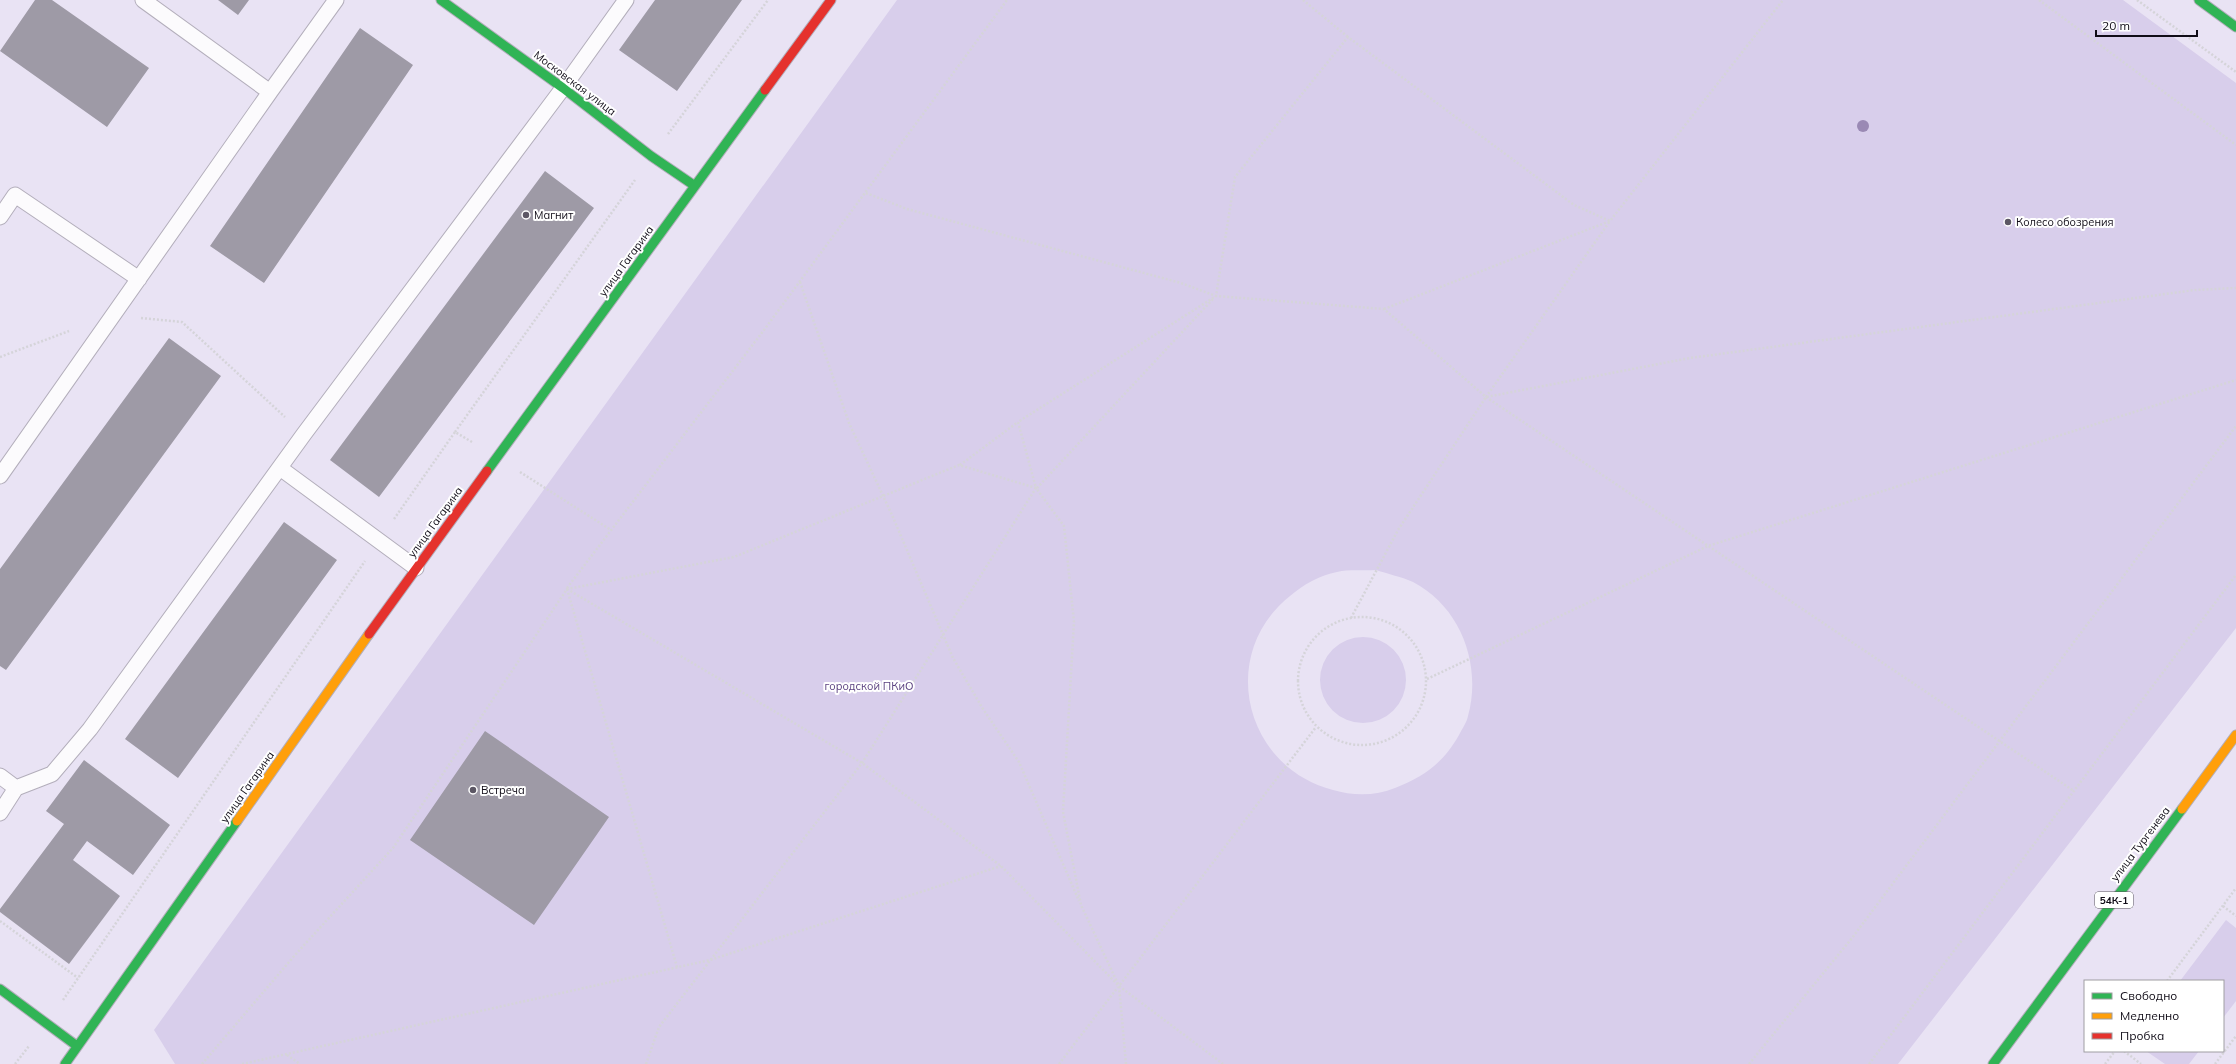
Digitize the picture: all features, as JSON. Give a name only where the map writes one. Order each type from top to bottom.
[{"type":"street","name":"Московская улица","points":[[441,0],[563,88],[652,156],[695,186]]},
{"type":"street","name":"улица Гагарина","points":[[65,1064],[416,568],[831,0]]},
{"type":"street","points":[[2199,0],[2236,27]]},
{"type":"street","name":"улица Тургенева","points":[[1993,1064],[2236,735]]},
{"type":"street","points":[[0,989],[77,1046]]},
{"type":"lane","points":[[143,0],[270,92]]},
{"type":"lane","points":[[0,476],[336,0]]},
{"type":"lane","points":[[0,812],[16,788],[52,774],[90,729],[304,434],[563,88],[626,0]]},
{"type":"lane","points":[[0,217],[15,195],[139,279]]},
{"type":"lane","points":[[280,468],[416,568]]},
{"type":"lane","points":[[0,776],[16,788]]},
{"type":"path","points":[[455,432],[652,156],[768,0]]},
{"type":"path","points":[[202,1064],[295,955],[393,848],[566,589],[866,193],[1007,0]]},
{"type":"path","points":[[1303,0],[1348,37],[1574,205],[1610,221]]},
{"type":"path","points":[[1351,618],[1398,530],[1486,397],[1610,221],[1783,0]]},
{"type":"path","points":[[2039,0],[2236,145]]},
{"type":"path","points":[[2137,0],[2236,72]]},
{"type":"path","points":[[646,1064],[659,1027],[862,764],[1036,488],[1216,296],[1235,177],[1348,37]]},
{"type":"path","points":[[866,193],[907,210],[1181,283],[1216,296],[1384,309],[1610,221]]},
{"type":"path","points":[[799,282],[849,423],[883,496],[953,658],[1019,762],[1081,905],[1119,986],[1126,1064]]},
{"type":"path","points":[[1486,397],[1690,358],[2195,290],[2236,288]]},
{"type":"path","points":[[566,589],[734,556],[959,465],[1018,422],[1216,296]]},
{"type":"path","points":[[1384,309],[1486,397],[2074,791]]},
{"type":"path","points":[[113,316],[182,322],[304,434]]},
{"type":"path","points":[[0,357],[72,330]]},
{"type":"path","points":[[1427,679],[1708,546],[2236,380]]},
{"type":"path","points":[[1018,422],[1036,488],[1064,526],[1074,622],[1063,812],[1081,905]]},
{"type":"path","points":[[1749,1064],[1852,938],[2236,426]]},
{"type":"path","points":[[959,465],[1036,488]]},
{"type":"path","points":[[1869,1064],[2236,574]]},
{"type":"path","points":[[566,589],[862,764],[1001,866],[1119,986],[1223,1064]]},
{"type":"path","points":[[566,589],[677,967]]},
{"type":"path","points":[[1373,617],[1394,625],[1411,639],[1423,658],[1427,679],[1424,701],[1421,708],[1414,721],[1397,736],[1377,744],[1355,746],[1334,740],[1316,727],[1304,711],[1298,691],[1298,671],[1305,652],[1316,636],[1332,624],[1351,618],[1373,617]]},
{"type":"path","points":[[1058,1064],[1316,727]]},
{"type":"path","points":[[242,1064],[710,960],[1001,866]]},
{"type":"path","points":[[2168,980],[2236,888]]},
{"type":"path","points":[[2223,906],[2236,916]]},
{"type":"path","points":[[0,922],[78,978]]},
{"type":"path","points":[[2215,1064],[2236,1036]]},
{"type":"path","points":[[2106,1064],[2114,1052]]},
{"type":"path","points":[[2125,1052],[2141,1064]]},
{"type":"path","points":[[286,1054],[300,1064]]},
{"type":"green space","name":"городской ПКиО","points":[[897,0],[2123,0],[2236,83],[2236,628],[1898,1064],[175,1064],[154,1030]],"holes":[[[1351,570],[1376,570],[1413,582],[1430,593],[1444,606],[1464,639],[1472,677],[1472,697],[1466,723],[1453,745],[1432,768],[1415,779],[1388,791],[1372,794],[1356,794],[1333,790],[1303,777],[1278,758],[1261,734],[1251,706],[1248,677],[1253,648],[1267,620],[1290,596],[1306,584],[1324,575]]]},
{"type":"green space","points":[[1363,637],[1371,638],[1387,644],[1399,656],[1405,672],[1405,688],[1399,704],[1387,716],[1371,722],[1363,723],[1355,722],[1339,716],[1327,704],[1321,688],[1320,680],[1321,672],[1327,656],[1339,644],[1355,638]]},
{"type":"green space","points":[[2226,920],[2236,928],[2236,1001],[2224,1017],[2224,980],[2181,980]]},
{"type":"green space","points":[[2147,1052],[2198,1052],[2189,1064],[2165,1064]]},
{"type":"building","points":[[35,0],[52,0],[149,68],[107,127],[0,51]]},
{"type":"building","points":[[218,0],[249,0],[238,15]]},
{"type":"building","points":[[655,0],[742,0],[677,91],[619,50]]},
{"type":"building","points":[[360,28],[413,65],[264,283],[210,246]]},
{"type":"building","points":[[545,171],[594,208],[379,497],[330,460]]},
{"type":"building","points":[[169,338],[221,376],[6,670],[0,666],[0,569]]},
{"type":"building","points":[[284,522],[337,560],[178,778],[125,739]]},
{"type":"building","points":[[485,731],[609,817],[534,925],[410,840]]},
{"type":"building","points":[[84,760],[170,825],[133,875],[87,841],[73,860],[120,896],[69,964],[0,912],[0,909],[64,824],[46,811]]},
{"type":"traffic: fast","points":[[441,0],[563,88],[651,156],[695,186]]},
{"type":"traffic: fast","points":[[2199,0],[2236,27]]},
{"type":"traffic: fast","points":[[487,471],[765,90]]},
{"type":"traffic: fast","points":[[1993,1064],[2182,809]]},
{"type":"traffic: fast","points":[[65,1064],[237,821]]},
{"type":"traffic: fast","points":[[0,989],[77,1046]]},
{"type":"traffic: slow","points":[[237,821],[369,634]]},
{"type":"traffic: slow","points":[[2182,809],[2236,735]]},
{"type":"traffic: jam","points":[[765,90],[831,0]]},
{"type":"traffic: jam","points":[[369,634],[487,471]]},
{"type":"place","name":"Магнит","points":[[526,215]]},
{"type":"place","name":"Колесо обозрения","points":[[2008,222]]},
{"type":"place","name":"Встреча","points":[[473,790]]}]
